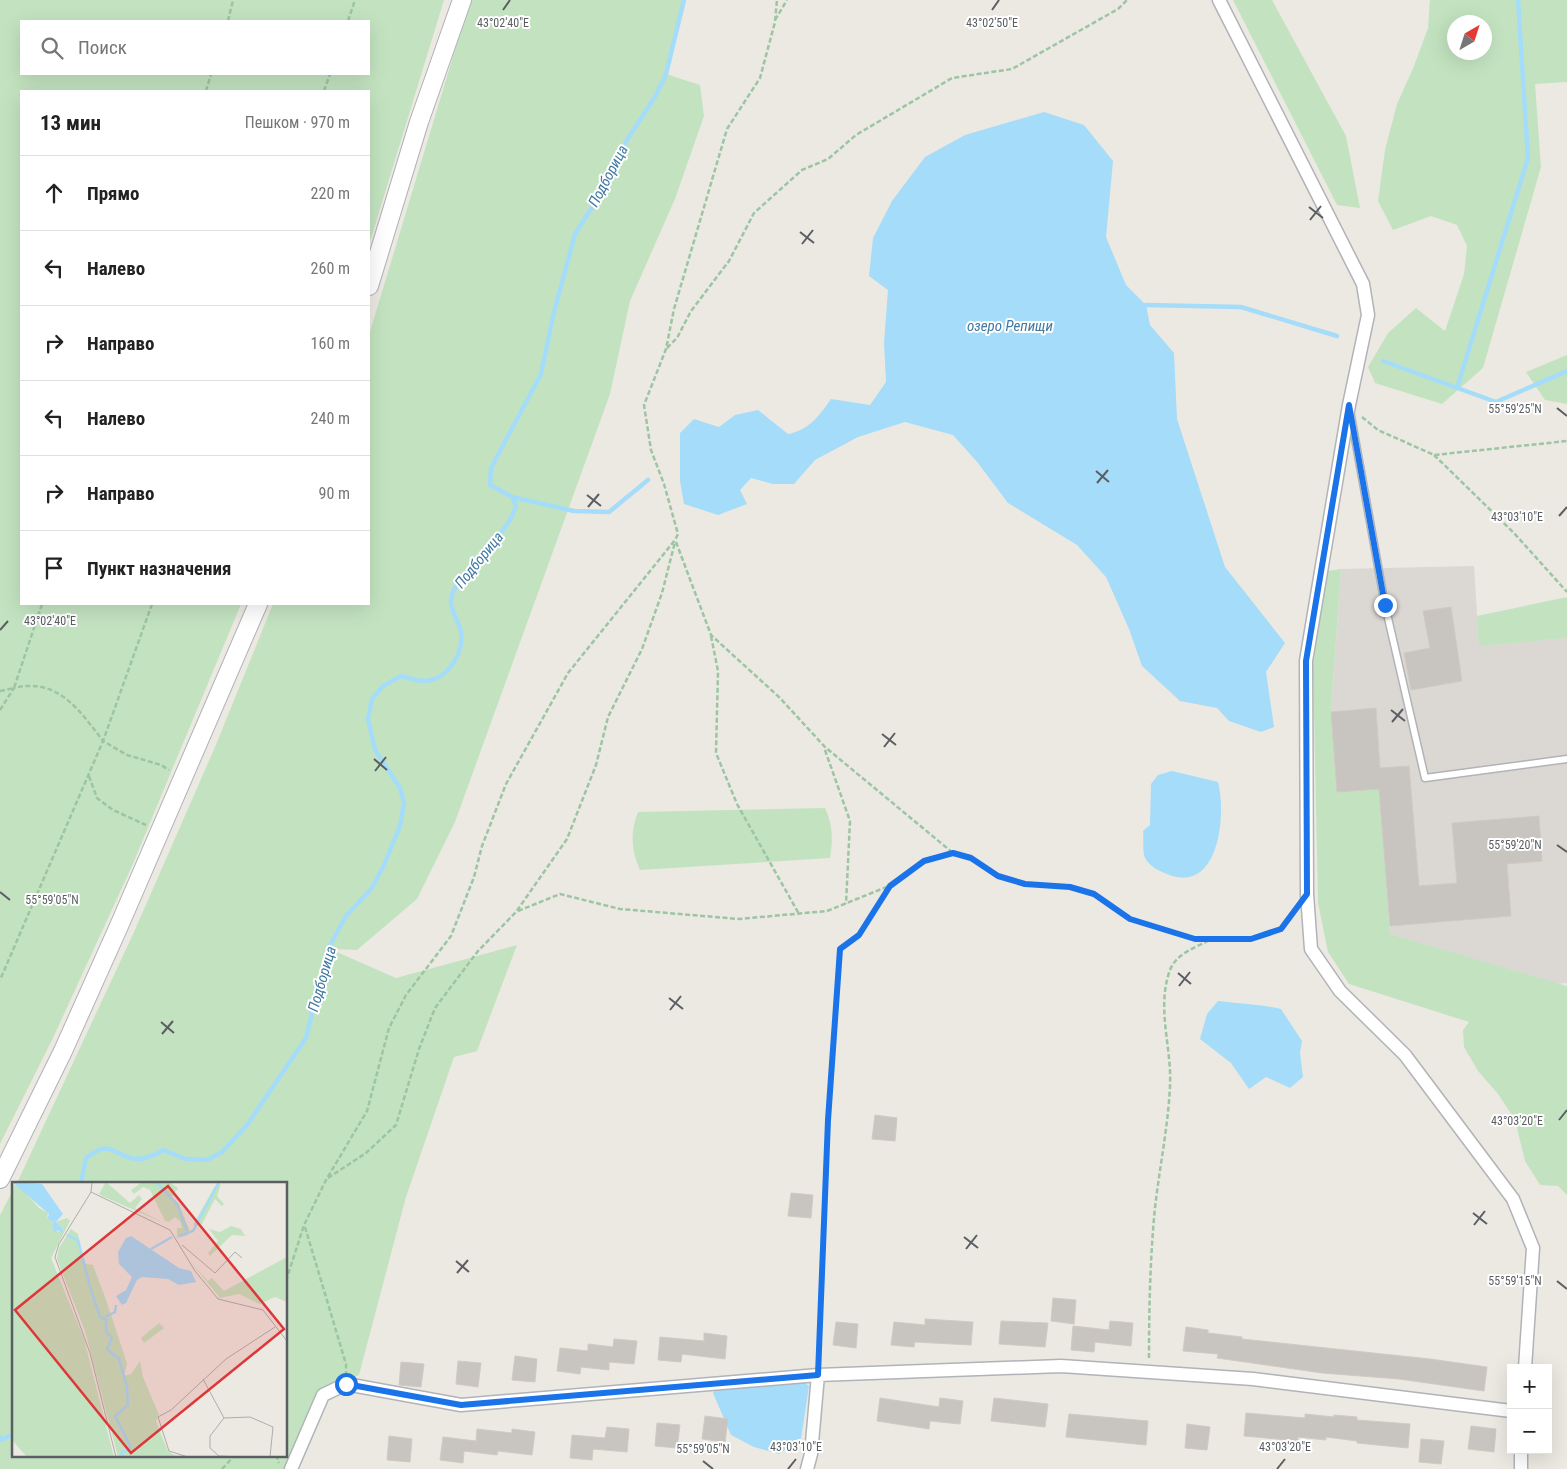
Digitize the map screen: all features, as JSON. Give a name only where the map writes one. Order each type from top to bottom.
[{"type":"main road","points":[[370,283],[419,122],[462,0]]},
{"type":"main road","points":[[0,1179],[63,1051],[183,780],[258,605]]},
{"type":"street","points":[[1219,0],[1363,284],[1368,315],[1349,405],[1306,661],[1307,894],[1311,949],[1340,991],[1404,1055],[1512,1199],[1533,1248],[1524,1364]]},
{"type":"street","points":[[291,1469],[323,1395],[346,1384],[461,1405],[818,1375],[1061,1366],[1253,1379],[1507,1411]]},
{"type":"street","points":[[806,1469],[811,1454],[818,1375]]},
{"type":"street","points":[[1521,1454],[1521,1469]]},
{"type":"lane","points":[[1349,405],[1385,605],[1425,778],[1567,759]]},
{"type":"path","points":[[228,20],[233,0]]},
{"type":"path","points":[[348,20],[355,0]]},
{"type":"path","points":[[288,1275],[304,1225],[326,1180],[367,1111],[389,1028],[406,995],[451,936],[474,877],[482,846],[506,784],[568,673],[678,534],[664,484],[651,450],[644,405],[666,349],[674,309],[727,129],[760,78],[775,22],[777,0]]},
{"type":"path","points":[[775,22],[787,0]]},
{"type":"path","points":[[666,349],[677,338],[691,311],[729,261],[754,213],[802,170],[828,159],[856,135],[952,78],[1012,69],[1118,8],[1127,0]]},
{"type":"path","points":[[206,90],[211,75]]},
{"type":"path","points":[[324,90],[330,75]]},
{"type":"path","points":[[1349,405],[1378,430],[1434,455],[1514,533],[1567,592]]},
{"type":"path","points":[[1434,455],[1567,442]]},
{"type":"path","points":[[675,540],[711,635],[718,672],[716,753],[737,804],[799,914]]},
{"type":"path","points":[[326,1180],[366,1153],[396,1125],[419,1049],[435,1008],[478,951],[516,912],[567,839],[596,765],[608,717],[642,649],[662,593],[675,540]]},
{"type":"path","points":[[0,710],[14,688],[42,605]]},
{"type":"path","points":[[0,980],[103,741],[152,605]]},
{"type":"path","points":[[711,635],[779,697],[825,748],[953,853],[971,858],[998,876],[1025,884],[1070,887],[1094,894],[1130,919],[1195,939],[1210,940],[1251,939],[1281,929],[1307,894]]},
{"type":"path","points":[[0,691],[29,684],[67,697],[103,741],[127,755],[161,765],[183,780]]},
{"type":"path","points":[[825,748],[850,821],[846,904]]},
{"type":"path","points":[[89,774],[97,798],[113,810],[160,831]]},
{"type":"path","points":[[516,912],[560,894],[620,909],[739,919],[827,911],[890,886],[924,861],[953,853]]},
{"type":"path","points":[[818,1375],[828,1120],[840,949],[859,935],[890,886]]},
{"type":"path","points":[[1149,1372],[1149,1301],[1154,1217],[1170,1086],[1167,1030],[1162,1003],[1170,969],[1184,952],[1210,940]]},
{"type":"path","points":[[304,1225],[346,1364],[346,1384]]},
{"type":"path","points":[[222,1469],[234,1456]]},
{"type":"shaded area","points":[[1474,566],[1479,645],[1567,638],[1567,983],[1556,984],[1390,934],[1379,789],[1337,792],[1331,712],[1341,569]]},
{"type":"green space","points":[[0,0],[444,0],[370,242],[370,90],[20,90],[20,605],[241,605],[132,866],[53,1038],[0,1144]]},
{"type":"green space","points":[[470,0],[684,0],[666,74],[700,85],[704,116],[675,199],[630,301],[610,394],[455,822],[417,899],[357,950],[330,949],[396,978],[517,945],[477,1051],[454,1057],[406,1197],[359,1375],[320,1394],[287,1469],[0,1469],[0,1215],[12,1192],[12,1456],[288,1456],[288,1182],[17,1182],[134,932],[215,747],[273,605],[370,605],[370,332]]},
{"type":"green space","points":[[1233,0],[1272,0],[1346,136],[1360,208],[1337,205]]},
{"type":"green space","points":[[1430,0],[1567,0],[1567,82],[1535,84],[1541,167],[1483,368],[1442,404],[1375,383],[1368,367],[1388,333],[1416,308],[1445,331],[1464,274],[1467,246],[1457,225],[1431,216],[1393,230],[1378,201],[1385,150],[1397,104],[1428,28]]},
{"type":"green space","points":[[1567,355],[1567,404],[1545,400],[1526,372]]},
{"type":"green space","points":[[1341,569],[1331,712],[1337,791],[1379,789],[1390,934],[1567,986],[1567,1195],[1558,1186],[1540,1185],[1525,1161],[1515,1120],[1498,1094],[1478,1071],[1464,1047],[1463,1030],[1469,1022],[1349,984],[1328,952],[1318,903],[1313,666],[1327,571]]},
{"type":"green space","points":[[1567,597],[1567,638],[1479,646],[1477,616]]},
{"type":"green space","points":[[825,808],[832,832],[830,858],[640,870],[633,848],[635,819],[638,812]]},
{"type":"water","name":"озеро Репищи","points":[[1044,112],[1084,125],[1113,161],[1106,237],[1126,285],[1146,305],[1150,325],[1174,353],[1177,419],[1225,567],[1285,643],[1266,672],[1274,727],[1261,732],[1229,721],[1217,708],[1180,701],[1142,666],[1129,629],[1106,577],[1077,545],[1008,503],[978,463],[953,435],[905,422],[858,437],[815,460],[794,484],[773,484],[751,478],[740,490],[747,504],[718,515],[684,504],[680,481],[680,433],[694,419],[719,427],[735,415],[758,410],[788,434],[808,426],[831,399],[870,405],[886,382],[884,343],[888,290],[869,276],[873,238],[892,201],[925,157],[965,135]]},
{"type":"water","points":[[1172,771],[1218,782],[1220,797],[1221,814],[1215,849],[1208,864],[1198,874],[1184,878],[1167,874],[1155,868],[1147,861],[1144,852],[1143,831],[1150,825],[1151,784],[1158,775]]},
{"type":"water","points":[[1218,1001],[1281,1009],[1302,1041],[1300,1053],[1303,1077],[1290,1088],[1266,1077],[1249,1089],[1231,1063],[1200,1039],[1207,1014]]},
{"type":"water","points":[[802,1381],[809,1386],[801,1439],[779,1454],[754,1447],[731,1435],[713,1393],[718,1387]]},
{"type":"building","points":[[1451,607],[1462,681],[1411,690],[1404,653],[1430,648],[1423,611]]},
{"type":"building","points":[[1376,708],[1380,768],[1409,766],[1419,886],[1457,883],[1452,823],[1539,816],[1542,861],[1507,864],[1511,916],[1390,926],[1379,789],[1337,792],[1331,712]]},
{"type":"building","points":[[875,1115],[897,1118],[895,1141],[872,1139]]},
{"type":"building","points":[[791,1193],[813,1195],[811,1218],[788,1216]]},
{"type":"building","points":[[1053,1298],[1076,1300],[1074,1324],[1051,1321]]},
{"type":"building","points":[[925,1319],[973,1322],[971,1345],[915,1342],[914,1347],[891,1345],[894,1322],[925,1325]]},
{"type":"building","points":[[1001,1321],[1048,1323],[1045,1347],[999,1344]]},
{"type":"building","points":[[1110,1321],[1133,1323],[1131,1346],[1095,1342],[1094,1352],[1071,1350],[1073,1326],[1109,1330]]},
{"type":"building","points":[[836,1322],[858,1324],[856,1348],[833,1345]]},
{"type":"building","points":[[1186,1327],[1208,1330],[1208,1333],[1242,1337],[1242,1339],[1487,1367],[1484,1391],[1399,1379],[1322,1373],[1217,1358],[1218,1354],[1183,1351]]},
{"type":"building","points":[[704,1333],[727,1336],[725,1359],[682,1354],[681,1362],[658,1360],[660,1337],[704,1341]]},
{"type":"building","points":[[614,1339],[637,1341],[634,1364],[609,1362],[609,1370],[581,1367],[580,1374],[557,1371],[560,1348],[588,1351],[588,1344],[613,1347]]},
{"type":"building","points":[[515,1356],[537,1359],[535,1382],[512,1380]]},
{"type":"building","points":[[458,1361],[481,1363],[478,1387],[456,1384]]},
{"type":"building","points":[[401,1362],[424,1364],[421,1387],[399,1385]]},
{"type":"building","points":[[880,1398],[939,1407],[940,1398],[963,1401],[960,1424],[930,1421],[929,1429],[877,1421]]},
{"type":"building","points":[[994,1398],[1048,1404],[1045,1427],[991,1421]]},
{"type":"building","points":[[1246,1413],[1305,1418],[1305,1414],[1334,1417],[1334,1415],[1357,1417],[1357,1420],[1410,1424],[1408,1448],[1357,1443],[1357,1441],[1326,1437],[1326,1440],[1298,1437],[1298,1441],[1244,1436]]},
{"type":"building","points":[[1069,1414],[1148,1421],[1146,1445],[1066,1437]]},
{"type":"building","points":[[705,1416],[728,1419],[725,1442],[702,1439]]},
{"type":"building","points":[[657,1423],[680,1425],[677,1448],[655,1446]]},
{"type":"building","points":[[1187,1424],[1210,1427],[1207,1450],[1185,1448]]},
{"type":"building","points":[[1471,1426],[1496,1429],[1494,1452],[1468,1449]]},
{"type":"building","points":[[607,1427],[629,1429],[627,1452],[593,1449],[592,1460],[570,1458],[572,1435],[605,1438]]},
{"type":"building","points":[[477,1429],[512,1433],[512,1429],[535,1432],[532,1455],[498,1451],[497,1455],[464,1451],[463,1463],[440,1460],[443,1437],[476,1441]]},
{"type":"building","points":[[389,1436],[412,1439],[410,1462],[387,1460]]},
{"type":"building","points":[[1421,1439],[1444,1441],[1441,1464],[1419,1462]]},
{"type":"waterway","name":"Подборица","points":[[81,1182],[86,1158],[102,1149],[112,1150],[129,1158],[137,1159],[151,1156],[163,1150],[186,1159],[207,1160],[222,1152],[247,1125],[306,1038],[328,949],[346,916],[372,888],[400,826],[404,803],[400,788],[375,750],[368,719],[372,699],[383,686],[401,676],[415,680],[432,680],[447,671],[457,657],[460,649],[461,632],[453,612],[452,595],[462,578],[505,527],[516,506],[512,497],[490,485],[491,468],[541,374],[554,312],[575,234],[603,190],[627,140],[656,95],[666,74],[684,0]]},
{"type":"waterway","points":[[1457,388],[1528,158],[1518,0]]},
{"type":"waterway","points":[[1146,305],[1241,307],[1337,336]]},
{"type":"waterway","points":[[1383,361],[1496,402],[1567,371]]},
{"type":"waterway","points":[[512,497],[574,511],[609,512],[648,480]]},
{"type":"waterway","name":"Подборица","points":[[0,1437],[1,1440],[12,1435]]},
{"type":"route","points":[[346,1384],[461,1405],[818,1375],[828,1120],[840,949],[859,935],[890,886],[924,861],[953,853],[971,858],[998,876],[1025,884],[1070,887],[1094,894],[1130,919],[1195,939],[1251,939],[1281,929],[1307,894],[1306,661],[1349,405],[1385,605]]}]
